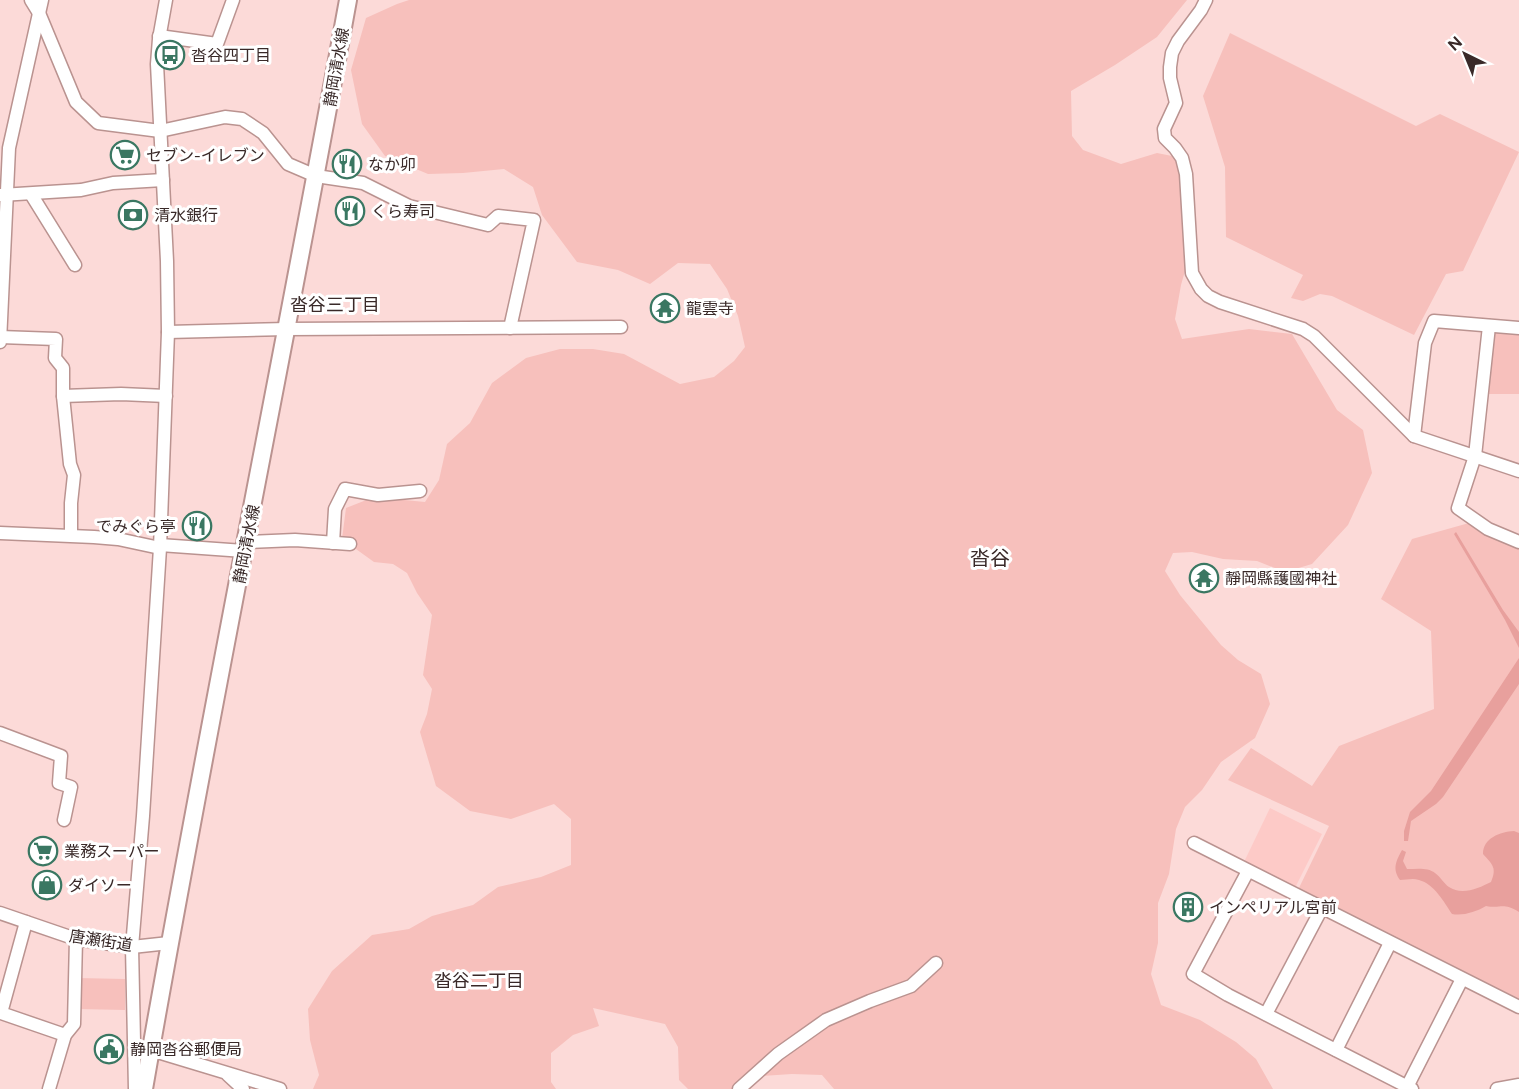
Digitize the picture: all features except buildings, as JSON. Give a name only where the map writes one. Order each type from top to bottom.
[{"type":"main road","name":"静岡清水線","points":[[144,1089],[348,0]]},
{"type":"street","points":[[31,0],[76,102],[98,123],[160,132],[225,117],[242,119],[263,133],[288,164],[316,176],[363,183],[410,206],[488,225],[498,216],[534,220],[510,328]]},
{"type":"street","points":[[0,342],[4,195],[9,148],[42,0]]},
{"type":"street","points":[[135,1089],[132,947],[143,816],[160,546],[168,332],[167,261],[157,64],[159,36],[166,0]]},
{"type":"street","points":[[159,36],[217,44],[233,0]]},
{"type":"street","points":[[1206,0],[1172,53],[1170,78],[1176,103],[1164,129],[1165,138],[1182,158],[1186,174],[1192,273],[1201,289],[1208,296],[1220,302],[1303,329],[1314,336],[1414,436],[1519,471]]},
{"type":"street","points":[[4,195],[81,190],[113,183],[163,180]]},
{"type":"street","points":[[31,194],[75,265]]},
{"type":"street","points":[[1414,436],[1425,343],[1434,321],[1519,328]]},
{"type":"street","points":[[1489,326],[1475,456],[1458,508],[1488,529],[1519,542]]},
{"type":"street","points":[[168,332],[621,327]]},
{"type":"street","points":[[0,337],[56,339],[56,358],[63,368],[63,396],[70,464],[74,476],[71,535]]},
{"type":"street","points":[[63,396],[121,394],[166,396]]},
{"type":"street","points":[[333,543],[335,508],[345,489],[378,495],[420,491]]},
{"type":"street","points":[[0,533],[71,535],[160,546],[245,547],[295,540],[350,544]]},
{"type":"street","points":[[0,733],[61,756],[59,783],[71,787],[64,820]]},
{"type":"street","points":[[1194,843],[1519,1007]]},
{"type":"street","points":[[1248,871],[1194,974],[1228,995],[1409,1088],[1462,979]]},
{"type":"street","points":[[1266,1014],[1322,908]]},
{"type":"street","name":"唐瀬街道","points":[[0,913],[76,939],[132,947],[170,944]]},
{"type":"street","points":[[26,922],[1,1013],[65,1035]]},
{"type":"street","points":[[49,1089],[65,1035],[74,1024],[76,939]]},
{"type":"street","points":[[1336,1050],[1390,943]]},
{"type":"street","points":[[739,1089],[778,1054],[826,1020],[911,986],[936,963]]},
{"type":"street","points":[[151,1050],[280,1089]]},
{"type":"street","points":[[228,1074],[243,1089]]},
{"type":"street","points":[[1497,1089],[1518,1086]]},
{"type":"shaded area","points":[[409,0],[1187,0],[1157,37],[1071,91],[1072,136],[1083,150],[1121,164],[1157,153],[1182,158],[1190,253],[1175,319],[1182,339],[1249,329],[1292,334],[1337,410],[1363,430],[1372,473],[1348,525],[1312,564],[1285,572],[1257,561],[1223,559],[1192,552],[1173,553],[1165,571],[1180,595],[1221,645],[1238,660],[1261,674],[1270,704],[1255,738],[1221,762],[1202,790],[1185,807],[1176,829],[1169,874],[1158,903],[1158,943],[1151,974],[1161,1005],[1200,1020],[1236,1042],[1256,1059],[1273,1089],[834,1089],[822,1075],[792,1074],[762,1076],[741,1083],[733,1089],[688,1089],[679,1080],[678,1047],[665,1024],[593,1008],[599,1026],[573,1035],[551,1053],[551,1082],[556,1089],[313,1089],[319,1075],[310,1040],[308,1009],[332,971],[372,935],[409,929],[432,916],[473,905],[498,887],[541,877],[571,865],[571,819],[554,804],[511,819],[470,811],[436,786],[420,732],[427,714],[432,689],[423,675],[432,615],[407,573],[393,564],[374,562],[342,539],[346,508],[374,497],[425,502],[439,480],[447,444],[470,423],[492,383],[526,358],[560,349],[593,349],[624,354],[680,384],[714,377],[734,361],[745,347],[738,316],[727,289],[710,264],[678,263],[650,284],[618,270],[577,262],[542,215],[533,187],[504,169],[428,174],[385,156],[362,124],[351,70],[366,18]]},
{"type":"shaded area","points":[[1230,33],[1416,126],[1440,114],[1519,152],[1463,271],[1446,274],[1414,335],[1332,296],[1320,294],[1303,301],[1291,298],[1303,275],[1226,237],[1225,167],[1203,96]]},
{"type":"shaded area","points":[[1497,330],[1519,332],[1519,394],[1487,394],[1493,333]]},
{"type":"shaded area","points":[[1469,523],[1519,546],[1519,1001],[1298,890],[1329,826],[1228,780],[1251,748],[1312,786],[1339,746],[1434,709],[1431,631],[1381,599],[1412,539]]},
{"type":"shaded area","points":[[1456,532],[1503,610],[1519,632],[1519,648],[1454,534]]},
{"type":"shaded area","points":[[1519,658],[1519,684],[1443,797],[1411,821],[1408,841],[1404,841],[1404,831],[1410,812],[1431,791]]},
{"type":"shaded area","points":[[1270,808],[1322,834],[1295,888],[1244,862]]},
{"type":"shaded area","points":[[1514,831],[1519,833],[1519,912],[1505,906],[1486,906],[1469,913],[1452,914],[1429,885],[1417,879],[1400,880],[1396,872],[1397,861],[1402,850],[1406,852],[1403,861],[1407,869],[1432,871],[1454,890],[1476,889],[1491,882],[1494,873],[1492,864],[1483,854],[1486,844],[1498,834]]},
{"type":"shaded area","points":[[78,978],[125,979],[125,1010],[77,1009]]},
{"type":"place","name":"沓谷四丁目","points":[[170,55]]},
{"type":"place","name":"セブン-イレブン","points":[[125,155]]},
{"type":"place","name":"なか卯","points":[[347,164]]},
{"type":"place","name":"くら寿司","points":[[350,211]]},
{"type":"place","name":"清水銀行","points":[[133,215]]},
{"type":"place","name":"龍雲寺","points":[[665,308]]},
{"type":"place","name":"でみぐら亭","points":[[197,526]]},
{"type":"place","name":"靜岡縣護國神社","points":[[1204,578]]},
{"type":"place","name":"業務スーパー","points":[[43,851]]},
{"type":"place","name":"ダイソー","points":[[47,885]]},
{"type":"place","name":"インペリアル宮前","points":[[1188,907]]},
{"type":"place","name":"静岡沓谷郵便局","points":[[109,1049]]},
{"type":"district","name":"沓谷三丁目","points":[[335,305]]},
{"type":"district","name":"沓谷","points":[[990,558]]},
{"type":"district","name":"沓谷二丁目","points":[[479,981]]}]
